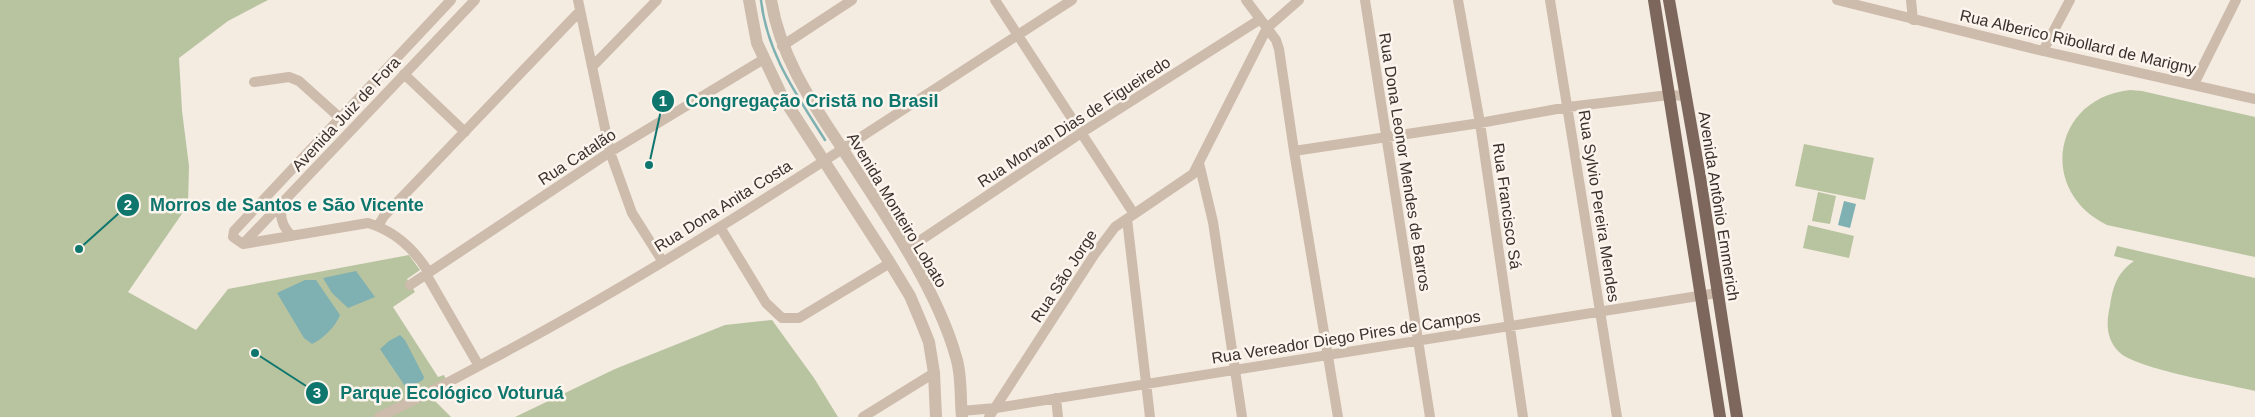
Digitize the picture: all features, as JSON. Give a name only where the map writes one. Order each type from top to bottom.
[{"type":"main road","name":"Avenida Antônio Emmerich","points":[[1654,0],[1720,417]]},
{"type":"main road","name":"Avenida Antônio Emmerich","points":[[1669,0],[1700,177],[1737,417]]},
{"type":"main road","points":[[1683,180],[1700,177]]},
{"type":"street","name":"Avenida Juiz de Fora","points":[[451,0],[339,117],[234,231],[233,236],[243,244],[474,0]]},
{"type":"street","points":[[578,0],[610,152],[632,213],[663,262]]},
{"type":"street","points":[[592,67],[658,0]]},
{"type":"street","name":"Avenida Monteiro Lobato","points":[[750,0],[757,43],[782,96],[825,159],[910,296],[929,342],[934,373],[936,417]]},
{"type":"street","name":"Avenida Monteiro Lobato","points":[[770,0],[782,46],[810,99],[840,149],[906,250],[938,310],[949,334],[957,359],[962,414]]},
{"type":"street","points":[[782,46],[852,0]]},
{"type":"street","points":[[995,0],[1081,133],[1131,217],[1150,417]]},
{"type":"street","name":"Rua Dona Anita Costa","points":[[379,417],[578,313],[663,262],[1072,0]]},
{"type":"street","points":[[1246,0],[1259,20],[1276,40],[1279,49],[1338,417]]},
{"type":"street","name":"Rua São Jorge","points":[[989,417],[1094,255],[1115,227],[1193,174],[1267,28],[1299,0]]},
{"type":"street","name":"Rua Dona Leonor Mendes de Barros","points":[[1365,0],[1430,417]]},
{"type":"street","name":"Rua Francisco Sá","points":[[1458,0],[1480,123],[1508,326],[1523,417]]},
{"type":"street","name":"Rua Sylvio Pereira Mendes","points":[[1550,0],[1617,417]]},
{"type":"street","name":"Rua Alberico Ribollard de Marigny","points":[[1837,0],[2042,51],[2255,98]]},
{"type":"street","points":[[1911,0],[1913,20]]},
{"type":"street","points":[[2042,51],[2070,0]]},
{"type":"street","points":[[2194,84],[2236,0]]},
{"type":"street","points":[[378,226],[384,216],[580,11]]},
{"type":"street","name":"Rua Morvan Dias de Figueiredo","points":[[906,250],[1081,133],[1259,20]]},
{"type":"street","name":"Rua Catalão","points":[[410,285],[610,152],[764,59]]},
{"type":"street","points":[[404,74],[465,132]]},
{"type":"street","points":[[254,82],[289,77],[299,81],[339,117]]},
{"type":"street","points":[[1294,151],[1480,123],[1568,107],[1669,94],[1685,96]]},
{"type":"street","points":[[1199,163],[1213,222],[1242,417]]},
{"type":"street","points":[[282,204],[280,211],[283,225],[292,236]]},
{"type":"street","points":[[243,244],[368,224],[378,226],[410,247],[427,273],[479,366]]},
{"type":"street","points":[[720,227],[766,303],[782,318],[799,318],[890,263]]},
{"type":"street","name":"Rua Vereador Diego Pires de Campos","points":[[962,414],[1717,293]]},
{"type":"street","points":[[863,417],[934,373]]},
{"type":"street","points":[[1056,398],[1058,417]]},
{"type":"green space","points":[[0,0],[268,0],[228,21],[179,58],[182,111],[189,166],[188,205],[128,292],[196,330],[228,289],[409,255],[420,270],[407,279],[415,292],[393,307],[438,377],[444,375],[451,389],[433,399],[451,417],[0,417]]},
{"type":"green space","points":[[2130,90],[2142,91],[2255,117],[2255,257],[2107,225],[2085,210],[2070,191],[2063,169],[2063,148],[2070,127],[2084,110],[2104,97]]},
{"type":"green space","points":[[1804,144],[1874,158],[1865,200],[1795,186]]},
{"type":"green space","points":[[1818,192],[1836,196],[1830,224],[1812,221]]},
{"type":"green space","points":[[1808,225],[1854,236],[1849,258],[1803,248]]},
{"type":"green space","points":[[2117,246],[2255,278],[2255,391],[2162,370],[2143,364],[2119,352],[2109,336],[2109,312],[2117,280],[2134,261],[2114,256]]},
{"type":"green space","points":[[772,320],[814,378],[838,417],[515,417],[615,369],[725,325]]},
{"type":"water","points":[[1844,201],[1856,204],[1850,228],[1838,225]]},
{"type":"water","points":[[356,271],[375,297],[348,308],[332,293],[323,278]]},
{"type":"water","points":[[305,280],[316,280],[340,315],[329,332],[312,344],[304,338],[277,293]]},
{"type":"water","points":[[400,335],[405,340],[424,377],[423,380],[407,389],[380,349]]},
{"type":"waterway","points":[[761,0],[764,20],[777,56],[794,90],[825,140]]},
{"type":"place","name":"Congregação Cristã no Brasil","points":[[649,165]]},
{"type":"place","name":"Morros de Santos e São Vicente","points":[[79,249]]},
{"type":"place","name":"Parque Ecológico Voturuá","points":[[255,353]]}]
